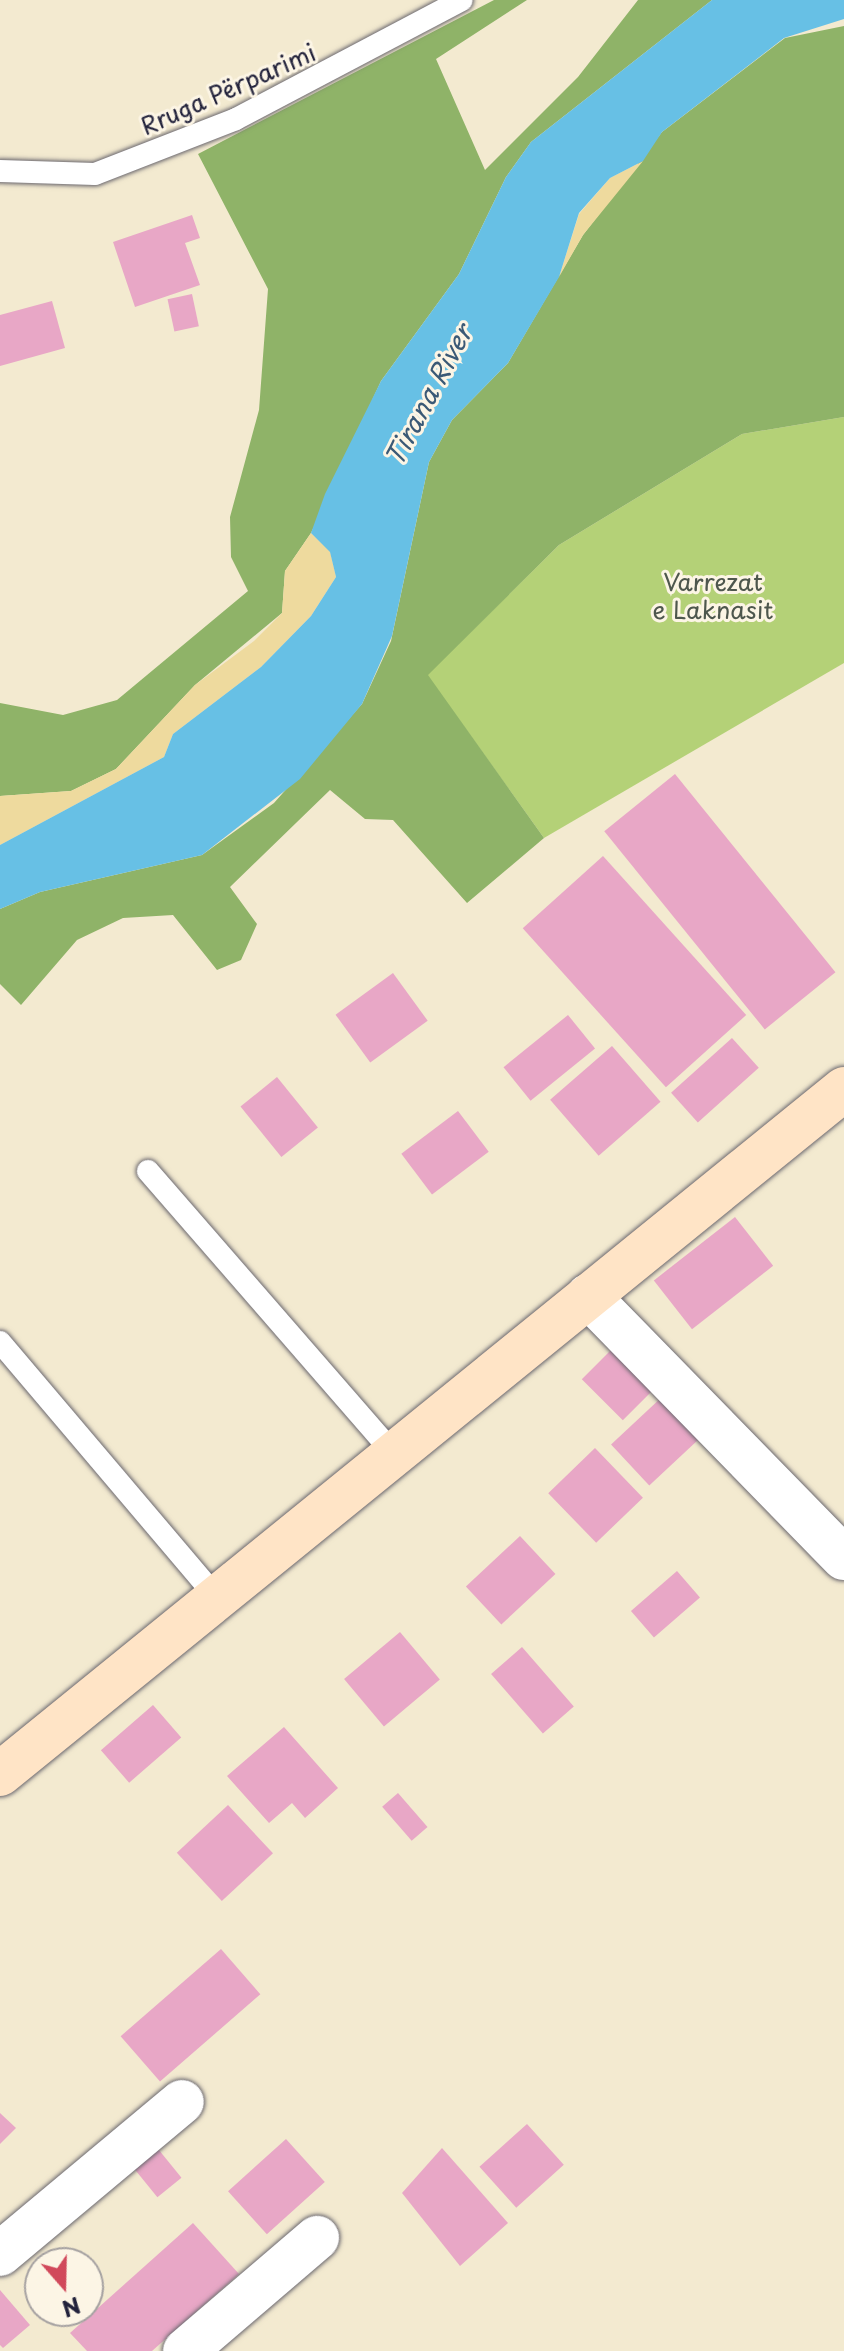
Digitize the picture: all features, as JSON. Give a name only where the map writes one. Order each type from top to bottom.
[{"type":"street","points":[[0,1774],[392,1452],[839,1102]]},
{"type":"street","points":[[588,1296],[844,1558]]},
{"type":"street","points":[[0,2254],[182,2102]]},
{"type":"street","points":[[185,2351],[317,2238]]},
{"type":"lane","name":"Rruga Përparimi","points":[[0,171],[95,174],[236,119],[462,0]]},
{"type":"lane","points":[[148,1171],[392,1452]]},
{"type":"lane","points":[[0,1342],[216,1597]]},
{"type":"green space","points":[[494,0],[527,0],[436,59],[485,170],[578,77],[638,0],[712,0],[531,142],[506,177],[459,274],[381,381],[311,533],[285,571],[282,613],[195,685],[116,769],[71,791],[0,796],[0,703],[63,715],[117,700],[248,591],[231,557],[230,517],[259,410],[268,289],[198,154]]},
{"type":"green space","points":[[844,26],[844,417],[742,434],[559,545],[428,675],[544,838],[467,903],[393,820],[365,819],[330,790],[230,887],[257,924],[241,960],[217,970],[173,915],[123,918],[77,940],[21,1005],[0,984],[0,909],[40,892],[202,855],[274,803],[362,704],[391,641],[429,462],[452,420],[508,363],[583,235],[662,132],[785,38]]},
{"type":"green space","name":"Varrezat e Laknasit","points":[[844,417],[844,663],[544,838],[427,675],[559,545],[742,434]]},
{"type":"sand","points":[[643,161],[583,235],[559,277],[579,214],[610,178]]},
{"type":"sand","points":[[311,533],[330,551],[336,577],[311,616],[261,667],[173,734],[164,757],[0,845],[0,796],[71,791],[116,769],[195,685],[254,641],[282,613],[285,571]]},
{"type":"water","name":"Tirana River","points":[[712,0],[844,0],[844,19],[784,38],[662,132],[643,161],[610,178],[579,213],[559,277],[508,363],[452,420],[429,462],[392,636],[362,704],[300,779],[202,855],[40,892],[0,909],[0,845],[164,757],[173,734],[261,667],[311,616],[336,577],[330,552],[311,533],[325,494],[381,381],[459,274],[506,177],[531,142]]},
{"type":"building","points":[[192,215],[200,238],[185,243],[200,285],[135,307],[113,242]]},
{"type":"building","points":[[192,294],[199,326],[174,331],[168,299]]},
{"type":"building","points":[[52,301],[65,348],[0,366],[0,315]]},
{"type":"building","points":[[675,774],[835,972],[765,1029],[604,831]]},
{"type":"building","points":[[603,856],[746,1015],[666,1087],[523,928]]},
{"type":"building","points":[[393,973],[428,1021],[370,1062],[336,1015]]},
{"type":"building","points":[[568,1015],[595,1048],[531,1101],[503,1067]]},
{"type":"building","points":[[732,1038],[759,1068],[698,1123],[671,1093]]},
{"type":"building","points":[[612,1046],[661,1102],[599,1156],[550,1100]]},
{"type":"building","points":[[277,1077],[318,1128],[281,1157],[240,1107]]},
{"type":"building","points":[[458,1111],[489,1152],[432,1194],[401,1154]]},
{"type":"building","points":[[735,1217],[773,1266],[692,1329],[654,1280]]},
{"type":"building","points":[[620,1341],[661,1382],[623,1420],[582,1379]]},
{"type":"building","points":[[663,1396],[701,1437],[649,1485],[611,1444]]},
{"type":"building","points":[[595,1448],[643,1498],[596,1543],[548,1493]]},
{"type":"building","points":[[520,1536],[555,1574],[501,1624],[466,1586]]},
{"type":"building","points":[[677,1571],[700,1597],[654,1637],[631,1611]]},
{"type":"building","points":[[400,1632],[440,1679],[384,1726],[344,1679]]},
{"type":"building","points":[[522,1647],[574,1707],[543,1734],[491,1674]]},
{"type":"building","points":[[153,1705],[181,1737],[129,1783],[101,1750]]},
{"type":"building","points":[[284,1727],[338,1788],[305,1818],[292,1803],[269,1823],[227,1776]]},
{"type":"building","points":[[398,1793],[428,1827],[412,1841],[382,1807]]},
{"type":"building","points":[[228,1805],[273,1853],[222,1901],[177,1853]]},
{"type":"building","points":[[221,1949],[260,1994],[160,2082],[121,2036]]},
{"type":"building","points":[[0,2113],[16,2128],[0,2144]]},
{"type":"building","points":[[527,2124],[564,2165],[516,2208],[479,2167]]},
{"type":"building","points":[[150,2139],[181,2178],[157,2197],[126,2159]]},
{"type":"building","points":[[286,2139],[325,2182],[267,2234],[228,2191]]},
{"type":"building","points":[[442,2148],[508,2223],[460,2266],[402,2193]]},
{"type":"building","points":[[193,2223],[239,2274],[152,2351],[87,2351],[70,2333],[77,2327],[104,2327],[104,2303]]},
{"type":"building","points":[[0,2290],[24,2318],[24,2327],[28,2327],[3,2348],[0,2345]]}]
